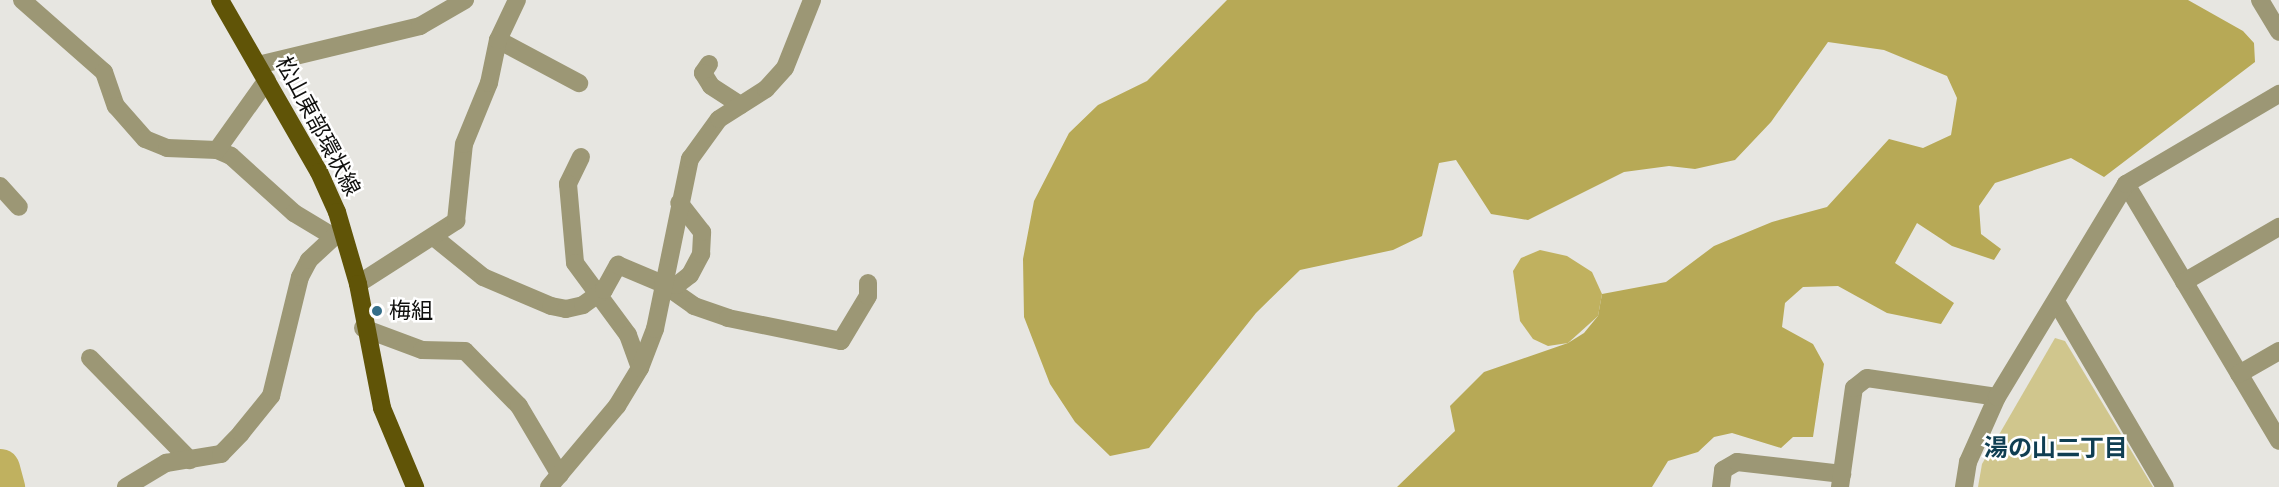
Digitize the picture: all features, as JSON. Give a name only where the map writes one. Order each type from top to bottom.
[{"type":"main road","name":"松山東部環状線","points":[[220,0],[319,172],[339,235],[358,284],[363,328],[388,426],[415,487]]},
{"type":"street","points":[[22,0],[104,72],[116,106],[145,140],[167,148],[217,150],[231,156],[294,213],[339,235],[309,260],[300,277],[271,396],[221,454],[166,463],[126,487]]},
{"type":"street","points":[[217,150],[262,73],[420,26],[465,0]]},
{"type":"street","points":[[358,284],[435,238],[456,221],[459,160],[489,83],[498,40],[517,0]]},
{"type":"street","points":[[363,328],[422,350],[465,351],[519,406],[554,481],[617,406],[640,368],[655,329],[679,203],[690,159],[704,136],[740,105],[766,89],[785,68],[812,0]]},
{"type":"street","points":[[2260,0],[2279,32]]},
{"type":"street","points":[[498,40],[579,83]]},
{"type":"street","points":[[709,64],[703,73],[711,86],[740,105]]},
{"type":"street","points":[[1964,487],[1968,462],[1997,397],[2057,303],[2126,184],[2279,94]]},
{"type":"street","points":[[581,157],[568,184],[575,263],[628,335],[640,368]]},
{"type":"street","points":[[2126,184],[2279,441]]},
{"type":"street","points":[[0,186],[19,207]]},
{"type":"street","points":[[663,284],[677,285],[690,275],[701,254],[702,232],[679,203]]},
{"type":"street","points":[[2184,282],[2279,227]]},
{"type":"street","points":[[435,238],[483,277],[551,306],[574,307],[598,294],[618,265],[663,284],[694,306],[728,318],[841,341],[868,296],[868,283]]},
{"type":"street","points":[[2057,303],[2165,487]]},
{"type":"street","points":[[2239,374],[2279,351]]},
{"type":"street","points":[[90,358],[190,460]]},
{"type":"street","points":[[1721,487],[1723,470],[1737,462],[1841,481],[1854,388],[1867,378],[1997,397]]},
{"type":"shaded area","points":[[1227,0],[2188,0],[2243,31],[2254,43],[2255,62],[2104,177],[2071,158],[1995,183],[1979,206],[1981,234],[2001,249],[1994,260],[1952,246],[1917,223],[1895,263],[1954,303],[1941,324],[1887,313],[1838,286],[1803,287],[1785,303],[1782,327],[1813,344],[1824,364],[1813,437],[1793,437],[1781,448],[1732,433],[1714,437],[1698,452],[1668,461],[1652,487],[1397,487],[1455,431],[1450,406],[1484,372],[1568,343],[1584,333],[1598,316],[1602,294],[1666,282],[1714,246],[1772,222],[1827,207],[1889,139],[1923,148],[1951,135],[1957,98],[1947,76],[1884,50],[1828,42],[1771,122],[1735,160],[1695,169],[1669,166],[1624,172],[1528,220],[1491,214],[1456,160],[1439,163],[1422,236],[1393,250],[1300,270],[1256,313],[1149,448],[1110,456],[1075,422],[1050,384],[1024,317],[1023,259],[1034,201],[1069,133],[1098,105],[1147,81]]},
{"type":"shaded area","points":[[1540,250],[1567,256],[1592,272],[1602,294],[1598,316],[1568,343],[1548,346],[1533,339],[1520,321],[1513,271],[1521,258]]},
{"type":"shaded area","points":[[2055,338],[2065,341],[2153,487],[1978,487],[1982,464]]},
{"type":"waterway","points":[[0,468],[5,487]]},
{"type":"place","name":"梅組","points":[[377,311]]},
{"type":"district","name":"湯の山二丁目","points":[[2056,448]]}]
